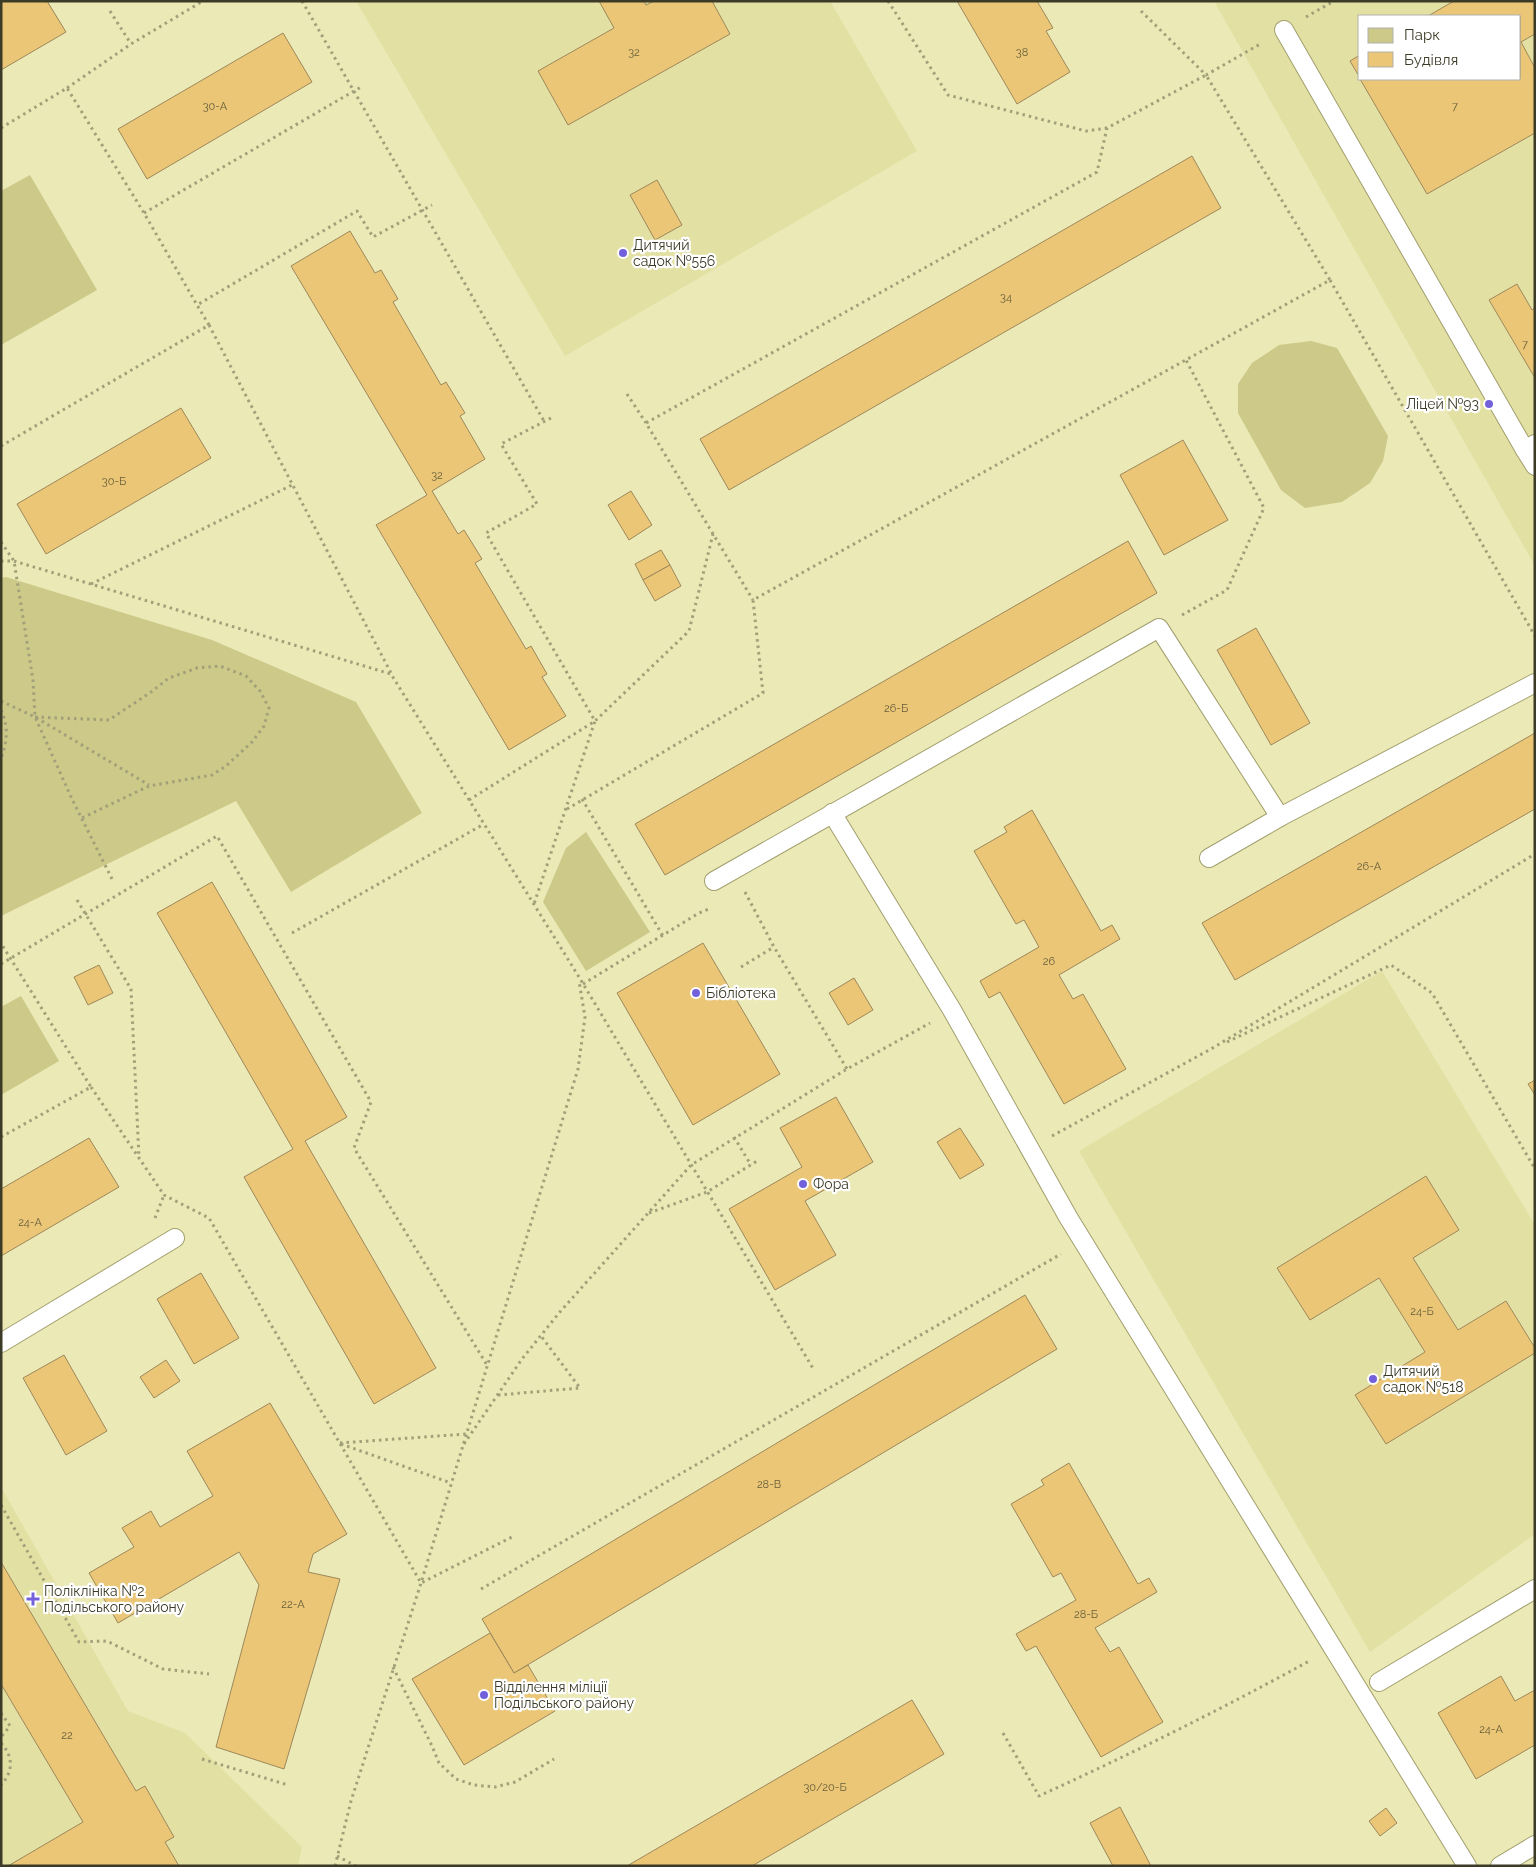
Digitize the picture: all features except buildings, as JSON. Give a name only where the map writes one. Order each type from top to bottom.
[{"type":"lane","points":[[1284,30],[1530,447],[1535,466]]},
{"type":"lane","points":[[714,881],[1159,628],[1280,817]]},
{"type":"lane","points":[[1209,858],[1280,817],[1535,682]]},
{"type":"lane","points":[[832,813],[952,1010],[1068,1217],[1466,1866]]},
{"type":"lane","points":[[1,1342],[175,1238]]},
{"type":"lane","points":[[1379,1682],[1535,1589]]},
{"type":"lane","points":[[1500,1866],[1535,1845]]},
{"type":"path","points":[[1,128],[66,88],[131,44],[203,1]]},
{"type":"path","points":[[302,1],[544,421]]},
{"type":"path","points":[[888,1],[948,95],[1086,131],[1106,128],[1206,75],[1327,3],[1334,1]]},
{"type":"path","points":[[1141,11],[1206,75],[1330,280],[1535,636]]},
{"type":"path","points":[[110,12],[131,44]]},
{"type":"path","points":[[144,213],[360,87]]},
{"type":"path","points":[[66,88],[144,213],[198,305],[391,674],[578,977],[814,1370]]},
{"type":"path","points":[[646,423],[1097,172],[1106,128]]},
{"type":"path","points":[[198,305],[358,211],[373,236],[432,205]]},
{"type":"path","points":[[753,600],[1330,280]]},
{"type":"path","points":[[1,446],[209,325]]},
{"type":"path","points":[[1159,628],[1227,590],[1264,508],[1186,360]]},
{"type":"path","points":[[567,809],[763,693],[753,600],[627,394]]},
{"type":"path","points":[[534,905],[595,721],[486,533],[538,504],[502,444],[551,418]]},
{"type":"path","points":[[91,584],[292,484]]},
{"type":"path","points":[[469,800],[595,721],[689,631],[713,533]]},
{"type":"path","points":[[1,542],[14,561],[33,680],[34,717],[112,879]]},
{"type":"path","points":[[1,561],[14,561],[391,674]]},
{"type":"path","points":[[34,717],[109,720],[170,678],[197,668],[220,666],[246,676],[260,691],[269,708],[264,726],[252,742],[226,766],[212,775],[150,786],[82,818]]},
{"type":"path","points":[[1,700],[34,717],[150,786]]},
{"type":"path","points":[[1,710],[6,723],[7,740],[1,759]]},
{"type":"path","points":[[582,799],[663,936]]},
{"type":"path","points":[[292,933],[484,824]]},
{"type":"path","points":[[1,964],[217,836],[372,1102],[354,1148],[487,1365]]},
{"type":"path","points":[[1052,1136],[1211,1049],[1535,854]]},
{"type":"path","points":[[736,896],[744,891],[774,947],[847,1069]]},
{"type":"path","points":[[77,900],[131,989],[139,1158]]},
{"type":"path","points":[[582,984],[699,913],[712,908]]},
{"type":"path","points":[[2,945],[91,1087],[164,1195],[209,1218],[421,1582]]},
{"type":"path","points":[[741,967],[774,947]]},
{"type":"path","points":[[1211,1049],[1392,965],[1432,993],[1535,1169]]},
{"type":"path","points":[[335,1866],[351,1801],[421,1582],[578,1069],[586,1017],[578,977]]},
{"type":"path","points":[[462,1447],[522,1359],[691,1164],[847,1069],[952,1010]]},
{"type":"path","points":[[1,1137],[91,1087]]},
{"type":"path","points":[[734,1137],[751,1165]]},
{"type":"path","points":[[649,1213],[707,1192],[757,1162]]},
{"type":"path","points":[[481,1589],[1066,1251]]},
{"type":"path","points":[[497,1395],[580,1388],[541,1336]]},
{"type":"path","points":[[340,1443],[466,1434]]},
{"type":"path","points":[[340,1443],[451,1483]]},
{"type":"path","points":[[1,1505],[79,1642],[107,1641],[163,1669],[209,1674]]},
{"type":"path","points":[[421,1582],[512,1537]]},
{"type":"path","points":[[1003,1733],[1039,1796],[1116,1761],[1244,1697],[1333,1647]]},
{"type":"path","points":[[393,1666],[439,1763],[456,1779],[474,1785],[495,1786],[515,1782],[554,1759]]},
{"type":"path","points":[[1,1713],[10,1726],[1,1737]]},
{"type":"path","points":[[1,1743],[8,1751],[11,1760],[6,1780],[1,1784]]},
{"type":"path","points":[[202,1759],[288,1785]]},
{"type":"path","points":[[337,1856],[356,1866]]},
{"type":"shaded area","name":"Дитячий садок №556","points":[[356,1],[830,1],[917,151],[565,356]]},
{"type":"shaded area","name":"Ліцей №93","points":[[1214,1],[1535,1],[1535,566],[1351,243]]},
{"type":"shaded area","name":"Дитячий садок №518","points":[[1382,971],[1535,1225],[1535,1534],[1370,1652],[1079,1151]]},
{"type":"shaded area","name":"Поліклініка №2 Подільського району","points":[[1,1487],[128,1711],[185,1733],[302,1847],[298,1866],[1,1866]]},
{"type":"green space","points":[[30,175],[97,290],[1,345],[1,191]]},
{"type":"green space","points":[[1311,341],[1337,348],[1388,436],[1383,461],[1370,483],[1342,502],[1305,508],[1281,490],[1238,413],[1238,384],[1252,363],[1279,345]]},
{"type":"green space","points":[[6,577],[212,640],[356,702],[422,813],[291,892],[236,801],[1,916],[1,578]]},
{"type":"green space","points":[[586,832],[650,932],[586,971],[543,902],[566,848]]},
{"type":"green space","points":[[21,996],[59,1061],[1,1095],[1,1007]]},
{"type":"place","name":"Дитячий садок №556","points":[[623,253]]},
{"type":"place","name":"Ліцей №93","points":[[1489,404]]},
{"type":"place","name":"Бібліотека","points":[[696,993]]},
{"type":"place","name":"Фора","points":[[803,1184]]},
{"type":"place","name":"Дитячий садок №518","points":[[1373,1379]]},
{"type":"place","name":"Поліклініка №2 Подільського району","points":[[33,1599]]},
{"type":"place","name":"Відділення міліції Подільського району","points":[[484,1695]]}]
